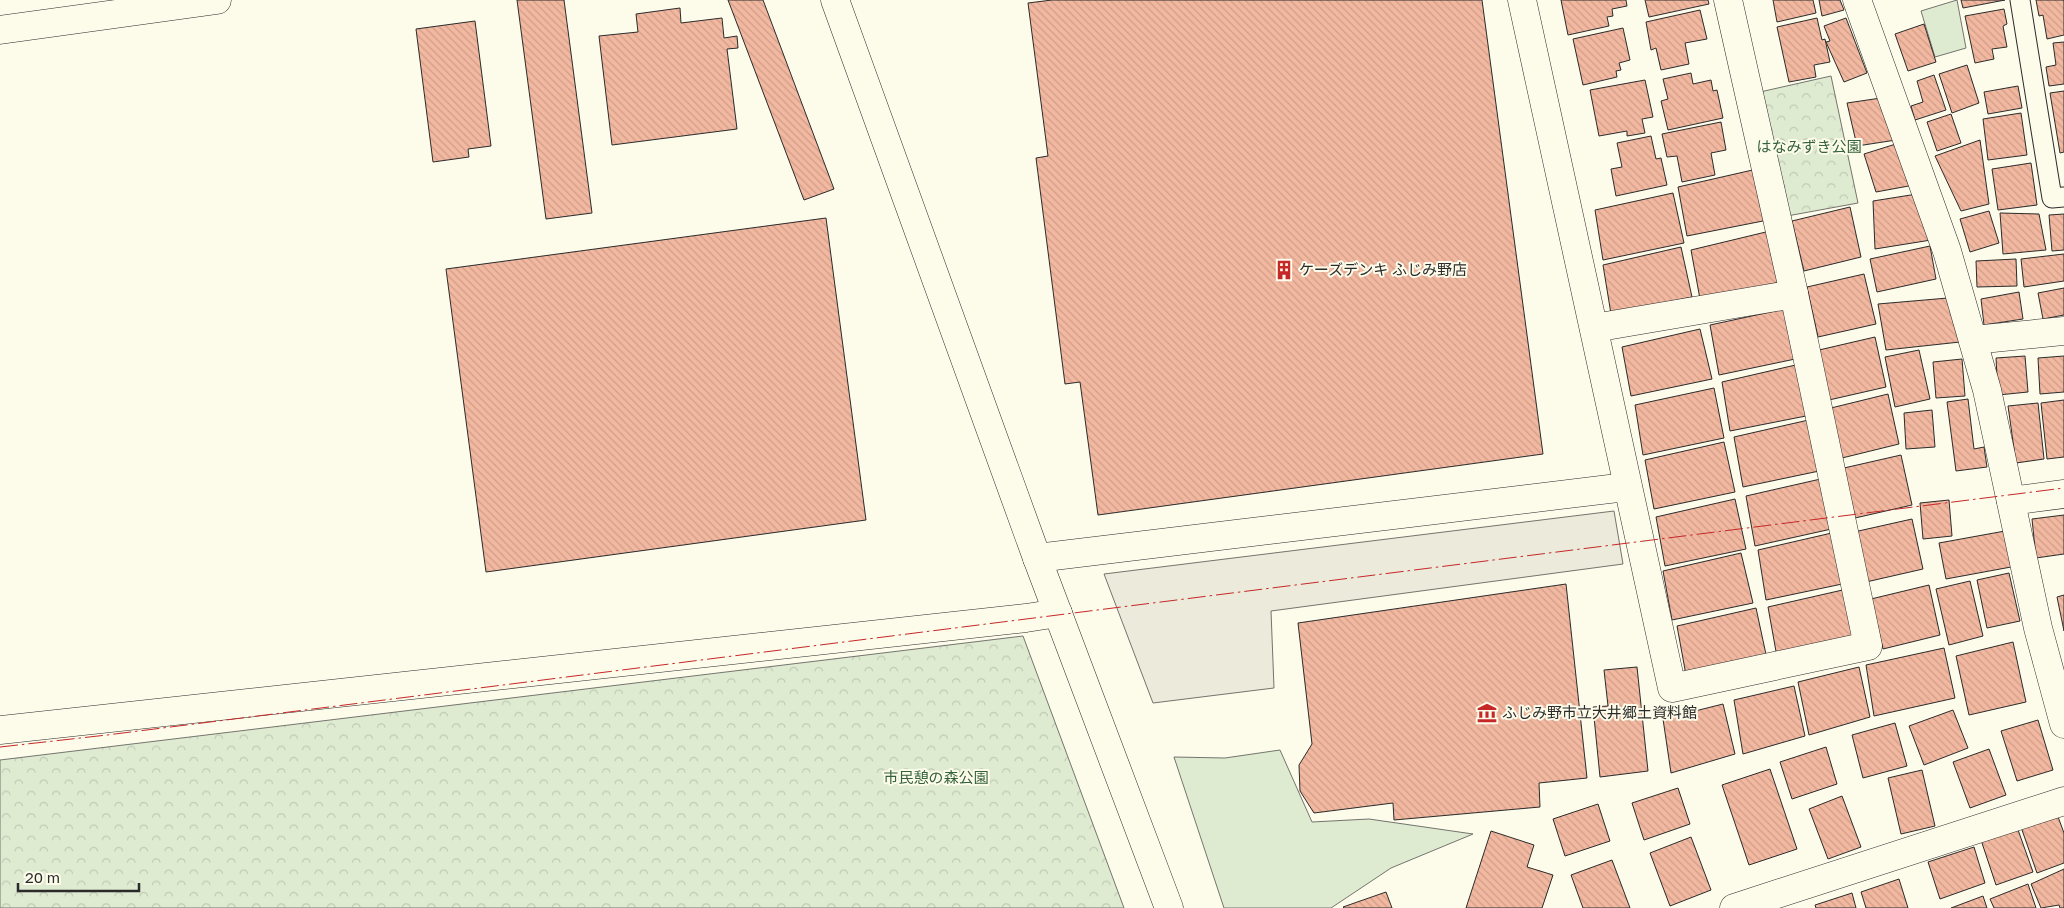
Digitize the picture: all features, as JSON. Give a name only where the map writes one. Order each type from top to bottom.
[{"type":"street","points":[[0,30],[217,0]]},
{"type":"street","points":[[835,0],[1037,558],[1169,908]]},
{"type":"street","points":[[1522,0],[1594,328],[1626,487],[1672,688],[1868,646],[1794,294],[1728,0]]},
{"type":"street","points":[[1857,0],[1947,251],[1973,340],[1987,390],[2038,628],[2064,724]]},
{"type":"street","points":[[1594,328],[1794,294]]},
{"type":"street","points":[[1973,340],[2064,331]]},
{"type":"street","points":[[1037,558],[1626,487]]},
{"type":"street","points":[[2011,501],[2064,494]]},
{"type":"street","points":[[0,730],[1058,613]]},
{"type":"street","points":[[1734,908],[2064,801]]},
{"type":"lane","points":[[2020,0],[2052,198],[2064,197]]},
{"type":"green space","points":[[1957,0],[1966,48],[1935,57],[1921,11]]},
{"type":"green space","name":"はなみずき公園","points":[[1831,76],[1858,203],[1787,216],[1760,92]]},
{"type":"green space","name":"市民憩の森公園","points":[[1023,636],[1124,908],[0,908],[0,760]]},
{"type":"green space","points":[[1280,750],[1312,822],[1369,819],[1473,834],[1391,868],[1331,908],[1224,908],[1174,757],[1225,758]]},
{"type":"shaded area","points":[[1614,511],[1623,564],[1271,611],[1274,688],[1153,703],[1104,574]]},
{"type":"building","points":[[517,0],[564,0],[592,213],[546,219]]},
{"type":"building","points":[[728,0],[763,0],[834,189],[804,200]]},
{"type":"building","name":"ケーズデンキ ふじみ野店","points":[[1052,0],[1482,0],[1543,454],[1098,515],[1080,382],[1065,384],[1036,158],[1048,156],[1028,3]]},
{"type":"building","points":[[1561,0],[1626,0],[1627,6],[1612,9],[1613,16],[1607,17],[1609,26],[1568,35]]},
{"type":"building","points":[[1645,0],[1708,0],[1709,4],[1649,17]]},
{"type":"building","points":[[1773,0],[1813,0],[1816,13],[1777,22]]},
{"type":"building","points":[[1819,0],[1840,0],[1844,10],[1822,16]]},
{"type":"building","points":[[1961,0],[2005,0],[1963,8]]},
{"type":"building","points":[[2036,0],[2064,0],[2064,35],[2047,39],[2043,15],[2039,16]]},
{"type":"building","points":[[680,8],[681,23],[722,18],[724,38],[737,36],[738,48],[727,49],[737,129],[612,145],[599,36],[638,32],[636,14]]},
{"type":"building","points":[[2004,9],[2007,24],[2003,26],[2007,47],[1992,49],[1994,59],[1975,63],[1965,16]]},
{"type":"building","points":[[1700,10],[1707,39],[1685,43],[1689,64],[1661,70],[1656,48],[1651,50],[1646,22]]},
{"type":"building","points":[[1817,18],[1822,40],[1825,39],[1830,62],[1814,65],[1816,77],[1789,82],[1777,27]]},
{"type":"building","points":[[1846,18],[1867,73],[1844,82],[1826,42],[1830,41],[1824,26]]},
{"type":"building","points":[[475,21],[491,146],[468,149],[469,157],[433,162],[416,29]]},
{"type":"building","points":[[1924,24],[1936,62],[1908,71],[1895,34]]},
{"type":"building","points":[[1623,28],[1630,60],[1619,63],[1621,70],[1616,71],[1617,77],[1583,85],[1573,39]]},
{"type":"building","points":[[2064,42],[2064,84],[2049,86],[2046,67],[2056,65],[2053,43]]},
{"type":"building","points":[[1967,65],[1979,103],[1952,113],[1939,74]]},
{"type":"building","points":[[1691,73],[1693,84],[1711,80],[1713,91],[1717,90],[1723,118],[1668,130],[1661,101],[1668,99],[1663,79]]},
{"type":"building","points":[[1934,75],[1946,110],[1915,120],[1911,106],[1923,102],[1917,81]]},
{"type":"building","points":[[1645,80],[1653,117],[1642,119],[1645,133],[1627,136],[1627,131],[1599,136],[1590,90]]},
{"type":"building","points":[[2018,86],[2022,108],[1988,114],[1984,92]]},
{"type":"building","points":[[2064,91],[2064,152],[2060,153],[2050,93]]},
{"type":"building","points":[[1881,98],[1896,140],[1857,146],[1847,103]]},
{"type":"building","points":[[2021,113],[2027,155],[1988,160],[1983,119]]},
{"type":"building","points":[[1951,114],[1961,143],[1937,151],[1927,122]]},
{"type":"building","points":[[1721,122],[1726,150],[1711,153],[1715,175],[1682,182],[1677,156],[1667,157],[1662,134]]},
{"type":"building","points":[[1651,136],[1656,159],[1661,158],[1667,185],[1616,196],[1611,169],[1622,167],[1617,143]]},
{"type":"building","points":[[1980,140],[1989,204],[1961,211],[1935,156]]},
{"type":"building","points":[[1899,143],[1914,185],[1876,192],[1864,154]]},
{"type":"building","points":[[2031,163],[2037,205],[1998,210],[1992,169]]},
{"type":"building","points":[[1757,169],[1768,220],[1687,236],[1678,187]]},
{"type":"building","points":[[1673,193],[1684,243],[1603,260],[1595,210]]},
{"type":"building","points":[[1917,194],[1931,240],[1875,249],[1873,201]]},
{"type":"building","points":[[1850,207],[1861,257],[1804,271],[1792,221]]},
{"type":"building","points":[[1989,211],[1999,243],[1970,252],[1960,219]]},
{"type":"building","points":[[2000,213],[2039,214],[2046,250],[2003,254]]},
{"type":"building","points":[[2064,214],[2064,250],[2052,251],[2049,215]]},
{"type":"building","points":[[826,218],[866,520],[486,572],[446,269]]},
{"type":"building","points":[[1770,231],[1781,282],[1700,299],[1691,250]]},
{"type":"building","points":[[1930,246],[1936,279],[1877,292],[1870,259]]},
{"type":"building","points":[[1681,247],[1692,297],[1611,314],[1603,265]]},
{"type":"building","points":[[2064,254],[2064,281],[2024,287],[2021,259]]},
{"type":"building","points":[[2016,259],[2017,286],[1977,287],[1976,261]]},
{"type":"building","points":[[1864,274],[1876,324],[1818,337],[1807,287]]},
{"type":"building","points":[[2064,288],[2064,315],[2043,319],[2038,293]]},
{"type":"building","points":[[2019,292],[2023,319],[1984,325],[1981,299]]},
{"type":"building","points":[[1948,298],[1960,342],[1886,350],[1878,304]]},
{"type":"building","points":[[1789,308],[1800,358],[1719,375],[1710,325]]},
{"type":"building","points":[[1700,329],[1712,379],[1631,396],[1622,347]]},
{"type":"building","points":[[1875,337],[1886,387],[1829,400],[1819,350]]},
{"type":"building","points":[[1919,350],[1930,399],[1895,407],[1885,357]]},
{"type":"building","points":[[2025,356],[2028,392],[1998,395],[1996,358]]},
{"type":"building","points":[[2064,356],[2064,392],[2040,394],[2038,358]]},
{"type":"building","points":[[1962,359],[1965,396],[1936,398],[1933,362]]},
{"type":"building","points":[[1800,364],[1811,415],[1730,431],[1722,382]]},
{"type":"building","points":[[1714,388],[1724,438],[1643,455],[1635,405]]},
{"type":"building","points":[[1888,394],[1899,444],[1842,458],[1831,408]]},
{"type":"building","points":[[1968,399],[1974,449],[1984,447],[1987,467],[1956,471],[1947,402]]},
{"type":"building","points":[[2064,400],[2064,457],[2047,459],[2041,403]]},
{"type":"building","points":[[2038,403],[2044,459],[2016,463],[2008,406]]},
{"type":"building","points":[[1932,410],[1935,447],[1906,449],[1904,413]]},
{"type":"building","points":[[1813,419],[1824,470],[1743,487],[1734,437]]},
{"type":"building","points":[[1724,442],[1735,492],[1654,509],[1645,460]]},
{"type":"building","points":[[1901,455],[1912,505],[1855,518],[1844,468]]},
{"type":"building","points":[[1825,478],[1836,528],[1755,546],[1746,496]]},
{"type":"building","points":[[1735,499],[1746,549],[1665,566],[1656,517]]},
{"type":"building","points":[[1949,500],[1952,536],[1923,539],[1920,503]]},
{"type":"building","points":[[2064,515],[2064,554],[2036,558],[2032,519]]},
{"type":"building","points":[[1912,519],[1923,569],[1866,582],[1854,532]]},
{"type":"building","points":[[2005,531],[2011,567],[1946,579],[1939,543]]},
{"type":"building","points":[[1836,532],[1847,583],[1766,600],[1758,550]]},
{"type":"building","points":[[1741,553],[1753,603],[1672,620],[1663,571]]},
{"type":"building","points":[[2009,573],[2020,621],[1987,628],[1977,580]]},
{"type":"building","points":[[1970,581],[1983,636],[1949,645],[1936,589]]},
{"type":"building","points":[[1566,584],[1587,778],[1539,783],[1540,807],[1394,820],[1393,803],[1314,813],[1300,791],[1299,765],[1312,744],[1298,623]]},
{"type":"building","points":[[1929,585],[1940,635],[1883,649],[1871,599]]},
{"type":"building","points":[[1847,589],[1858,639],[1777,657],[1768,607]]},
{"type":"building","points":[[2064,595],[2064,631],[2057,597]]},
{"type":"building","points":[[1756,608],[1767,659],[1686,675],[1677,626]]},
{"type":"building","points":[[2013,642],[2026,702],[1969,715],[1956,656]]},
{"type":"building","points":[[1944,648],[1955,698],[1874,716],[1866,665]]},
{"type":"building","points":[[1637,667],[1648,771],[1600,777],[1593,707],[1608,706],[1604,670]]},
{"type":"building","points":[[1859,667],[1870,717],[1809,735],[1798,682]]},
{"type":"building","points":[[1794,686],[1805,736],[1743,754],[1734,700]]},
{"type":"building","points":[[1723,704],[1735,754],[1671,773],[1663,719]]},
{"type":"building","points":[[1953,710],[1968,748],[1924,765],[1909,726]]},
{"type":"building","points":[[2038,720],[2053,770],[2017,781],[2001,731]]},
{"type":"building","points":[[1895,723],[1907,766],[1863,778],[1852,735]]},
{"type":"building","points":[[1826,747],[1837,784],[1792,799],[1780,762]]},
{"type":"building","points":[[1989,749],[2006,795],[1970,808],[1953,762]]},
{"type":"building","points":[[1770,769],[1797,849],[1749,865],[1722,785]]},
{"type":"building","points":[[1922,770],[1935,826],[1901,834],[1888,778]]},
{"type":"building","points":[[1678,788],[1690,824],[1644,840],[1632,803]]},
{"type":"building","points":[[1842,796],[1861,847],[1828,859],[1809,809]]},
{"type":"building","points":[[1598,804],[1610,841],[1565,856],[1553,819]]},
{"type":"building","points":[[2057,814],[2064,833],[2064,863],[2037,873],[2021,827]]},
{"type":"building","points":[[2017,827],[2033,872],[1996,885],[1981,840]]},
{"type":"building","points":[[1491,831],[1534,845],[1527,867],[1553,875],[1542,908],[1466,908]]},
{"type":"building","points":[[1691,837],[1711,890],[1670,906],[1650,853]]},
{"type":"building","points":[[1974,847],[1985,883],[1940,899],[1928,862]]},
{"type":"building","points":[[1612,860],[1630,908],[1583,908],[1571,875]]},
{"type":"building","points":[[2064,869],[2064,908],[2060,908],[2059,905],[2041,908],[2031,884]]},
{"type":"building","points":[[1899,879],[1908,908],[1866,908],[1861,892]]},
{"type":"building","points":[[2028,884],[2036,908],[1994,908],[1990,899]]},
{"type":"building","points":[[1386,892],[1392,908],[1343,907]]},
{"type":"building","points":[[1852,893],[1856,908],[1816,908],[1815,905]]},
{"type":"building","points":[[1983,896],[1987,908],[1951,908]]},
{"type":"power","points":[[0,747],[2064,488]]},
{"type":"place","name":"ケーズデンキ ふじみ野店","points":[[1284,270]]},
{"type":"place","name":"ふじみ野市立大井郷土資料館","points":[[1487,713]]}]
